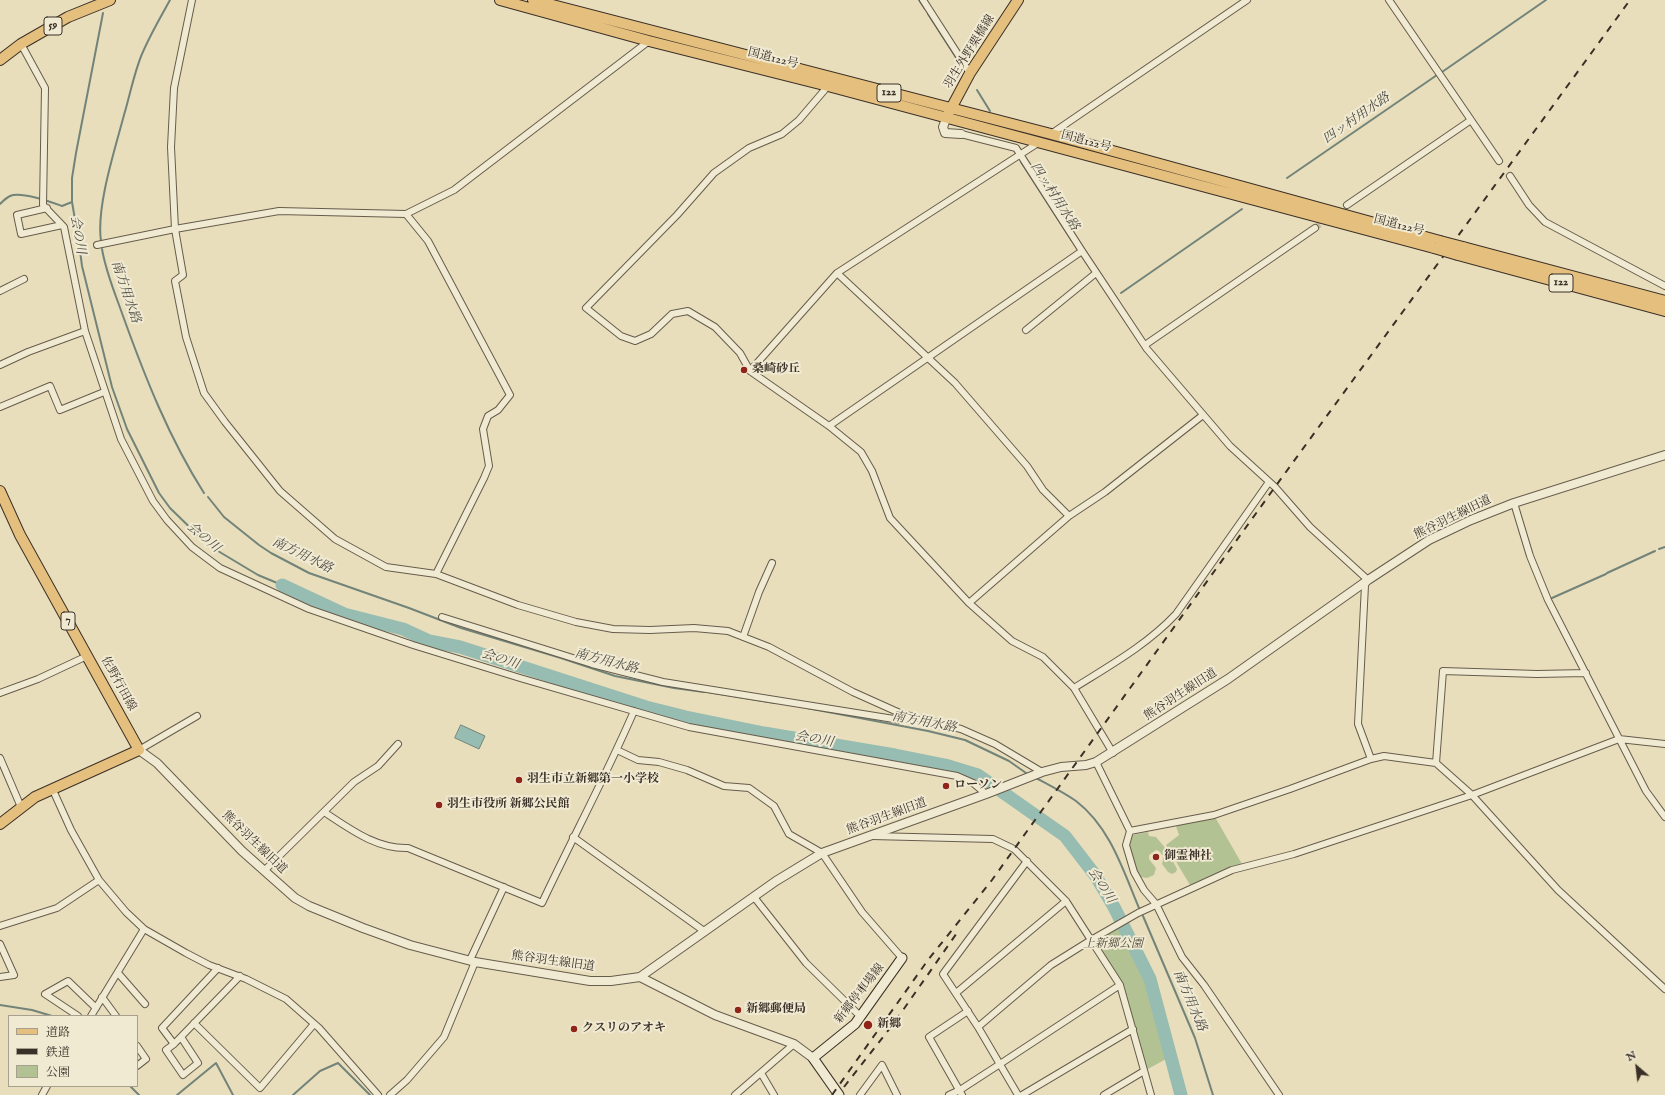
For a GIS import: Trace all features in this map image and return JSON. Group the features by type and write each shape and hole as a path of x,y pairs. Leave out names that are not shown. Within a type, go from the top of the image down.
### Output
{"main road":[{"name":"59","path":"0,60 21,44 68,17 110,0"},
{"name":"国道122号","path":"500,0 1038,143 1437,244"},
{"name":"国道122号","path":"533,0 1051,134 1437,244 1665,311"},
{"name":"羽生外野栗橋線","path":"946,119 970,73 1018,0"},
{"name":"国道122号","path":"1461,251 1665,301"},
{"name":"佐野行田線","path":"0,491 20,535 139,750"},
{"path":"0,824 35,797 52,788 139,750"},
{"name":"新郷停車場線","path":"813,1058 848,1031 902,958"},
{"path":"813,1058 839,1095"}],"street":[{"path":"192,0 174,88 171,146 175,229 183,275 175,281 186,336 204,393 280,491 335,539 386,566 436,574 518,604 576,622 613,629 650,630 694,628 728,632 787,656 853,692 902,714 960,729 995,744 1042,772"},
{"path":"923,0 970,73"},
{"path":"1051,134 1247,0"},
{"path":"1389,0 1499,161"},
{"path":"97,245 175,229 279,211 406,214 454,190 650,41"},
{"path":"21,44 45,88 43,204 64,227 85,331 104,392 121,439 153,500 167,520 192,547 220,568 309,609 413,645 689,727 957,776 972,783 986,794"},
{"path":"828,86 799,120 782,134 749,148 714,173 678,216 586,308 621,336 635,341 652,334 672,314 688,311 715,327 740,353 750,371 829,426 861,452 872,471 890,518 969,603 1012,641 1043,656 1074,688 1113,752"},
{"path":"946,119 943,127 945,133 961,134 1016,148 1144,345 1230,446 1269,482 1310,527 1368,580 1365,585 1358,724 1372,759"},
{"path":"1347,205 1471,120"},
{"path":"750,371 837,273 1038,143"},
{"path":"1510,176 1529,205 1545,222 1665,286"},
{"path":"47,208 17,215 21,234 62,225"},
{"path":"406,214 428,241 510,394 498,410 488,416 483,429 489,466 436,574"},
{"path":"1144,345 1314,228"},
{"path":"829,426 928,356 1082,251"},
{"path":"837,273 928,356 955,383 1027,466 1044,490 1069,516"},
{"path":"1026,330 1096,273"},
{"path":"0,291 24,279"},
{"path":"0,365 28,352 85,331"},
{"path":"0,408 50,386 60,410 104,392"},
{"path":"969,603 1069,516 1105,492 1203,415"},
{"name":"熊谷羽生線旧道","path":"139,750 157,763 242,851 295,898 309,906 410,945 472,961 590,981 611,981 640,977 754,896 788,873 822,853 986,794 1042,772 1096,762 1228,679 1368,580 1430,540 1471,520 1514,503 1665,455"},
{"path":"1074,688 1141,646 1166,625 1176,614 1269,482"},
{"path":"1514,503 1530,556 1548,600 1646,791 1665,817"},
{"path":"743,637 759,592 772,563"},
{"path":"442,617 592,664 663,682 900,720 912,717"},
{"path":"0,692 38,680 87,656"},
{"path":"1436,763 1443,671 1537,674 1586,673"},
{"path":"324,812 359,835 395,848 408,848 542,903 573,837 617,750 634,711"},
{"path":"139,750 197,716"},
{"path":"978,1027 1051,965 1091,940 1124,920 1156,904 1232,870 1294,854 1472,795 1619,739 1665,744"},
{"path":"264,871 354,782 378,766 398,744"},
{"path":"617,750 638,760 659,762 686,770 724,786 750,788 774,806 789,834 822,853 862,912 902,958"},
{"path":"1130,831 1214,815 1384,756 1436,763 1472,795 1558,890 1665,989"},
{"path":"0,758 21,807"},
{"path":"1096,762 1130,831 1126,845 1134,872 1144,890 1156,904 1182,957 1204,986 1278,1095"},
{"path":"52,788 71,830 99,880 126,912 144,929 186,953 218,968 240,976 286,999 314,1024 378,1095"},
{"path":"869,836 993,839 1014,849 1066,901 1120,985 1151,1095"},
{"path":"573,837 704,931"},
{"path":"1018,1095 978,1027 943,974 1027,861"},
{"path":"0,926 57,908 99,880"},
{"path":"390,1095 407,1080 444,1037 472,961 504,887"},
{"path":"754,896 806,963 860,1016"},
{"path":"956,993 1066,901"},
{"path":"92,1015 144,929"},
{"path":"0,944 14,975 0,978"},
{"path":"174,1044 162,1028 218,968"},
{"path":"118,973 145,1004"},
{"path":"180,1037 198,1063 183,1075 166,1050 174,1044 180,1037 240,976"},
{"path":"640,977 715,1015 794,1044 813,1058"},
{"path":"76,1015 45,994 68,981 96,1008"},
{"path":"949,1095 961,1093 1000,1064 1120,985"},
{"path":"102,997 115,1015"},
{"path":"961,1093 929,1038 968,1011"},
{"path":"194,1023 260,1088 314,1024"},
{"path":"1022,1095 1132,1029"},
{"path":"735,1095 794,1044"},
{"path":"138,1047 146,1059 138,1065"},
{"path":"860,1095 882,1065 897,1095"},
{"path":"1104,1095 1144,1071"},
{"path":"761,1073 774,1095"}],"green space":[{"path":"1215,817 1242,864 1230,867 1190,885 1166,845 1179,835 1176,826"},
{"path":"1148,832 1149,836 1156,837 1167,850 1177,869 1176,872 1172,874 1168,872 1162,864 1162,855 1156,850 1149,855 1149,859 1156,868 1154,875 1147,878 1141,877 1136,870 1129,844 1133,835"},
{"name":"上新郷公園","path":"1118,925 1142,971 1148,986 1168,1058 1146,1070 1121,985 1093,940"}],"water":[{"path":"461,725 485,736 479,749 455,738"}],"waterway":[{"name":"南方用水路","path":"101,241 101,212 107,178 134,76 145,47 170,0"},
{"name":"四ッ村用水路","path":"919,0 925,9"},
{"name":"四ッ村用水路","path":"1442,72 1546,0"},
{"name":"会の川","path":"103,13 76,153 72,178 72,202 82,266 112,387 127,429 159,493 170,508 208,545 258,575 282,585"},
{"name":"四ッ村用水路","path":"928,14 957,59"},
{"name":"四ッ村用水路","path":"1287,178 1437,75"},
{"name":"四ッ村用水路","path":"977,90 990,111"},
{"name":"四ッ村用水路","path":"1021,162 1072,241"},
{"path":"0,204 10,196 15,195 36,198 62,206 72,202"},
{"name":"四ッ村用水路","path":"1121,293 1242,209"},
{"name":"南方用水路","path":"102,249 111,283 149,384 180,451 204,493"},
{"name":"南方用水路","path":"208,497 224,517 259,545 309,573 461,628 615,676 674,688 704,692"},
{"path":"1659,549 1665,547"},
{"path":"1607,573 1655,551"},
{"path":"1552,598 1606,574"},
{"name":"会の川","path":"282,585 344,614 403,629 429,641 460,647 646,707 764,733 945,765 978,775 1065,836 1095,875 1114,907 1150,979 1181,1095"},
{"name":"南方用水路","path":"708,692 775,703"},
{"name":"南方用水路","path":"807,708 928,731 965,740 1009,761 1026,773"},
{"name":"南方用水路","path":"1036,778 1076,801 1098,823 1107,836 1121,864 1139,908"},
{"name":"南方用水路","path":"1143,916 1195,1038 1213,1095"},
{"path":"0,1005 32,1010 49,1015"},
{"path":"177,1095 216,1063 233,1095"},
{"path":"293,1095 320,1071 338,1063 370,1095"},
{"path":"131,1087 139,1095"}],"tunnel":[{"path":"1315,228 1328,219"}],"railway":[{"path":"832,1095 928,960 992,880 1275,487 1630,0"},
{"path":"844,1087 894,1023 959,930"}],"place":[{"name":"桑崎砂丘","path":"744,370"},
{"name":"羽生市立新郷第一小学校","path":"519,780"},
{"name":"ローソン","path":"946,786"},
{"name":"羽生市役所 新郷公民館","path":"439,805"},
{"name":"御霊神社","path":"1156,857"},
{"name":"新郷郵便局","path":"738,1010"},
{"name":"新郷","path":"868,1025"},
{"name":"クスリのアオキ","path":"574,1029"}]}
